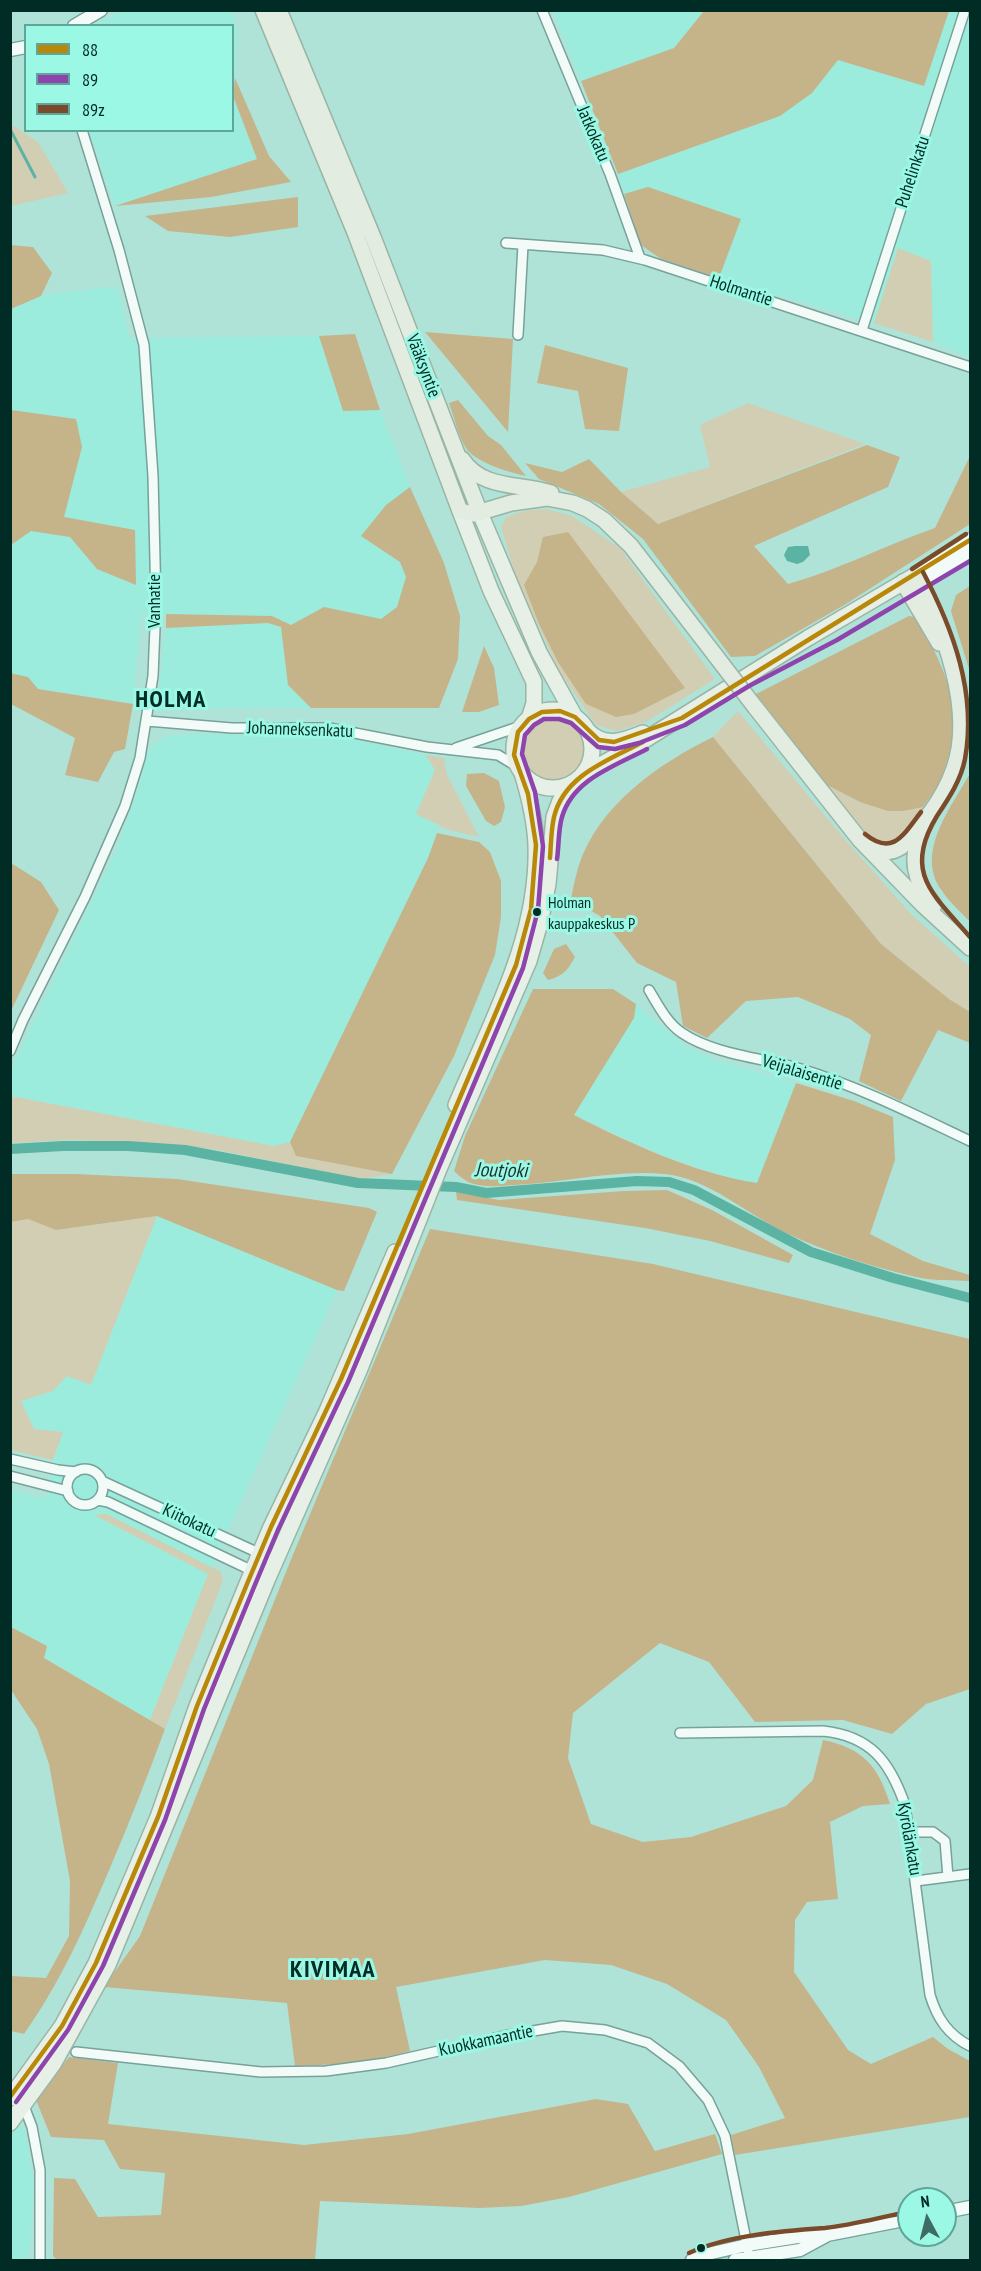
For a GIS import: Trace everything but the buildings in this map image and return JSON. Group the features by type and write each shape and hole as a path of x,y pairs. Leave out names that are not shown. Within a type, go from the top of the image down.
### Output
{"highway":[{"name":"Vääksyntie","path":"262,10 356,235 460,511"},
{"name":"Vääksyntie","path":"279,10 373,237 480,513"},
{"path":"451,438 466,465 477,475 501,484 548,492 604,520 630,546 860,840 923,905 970,948"},
{"path":"460,511 474,514 511,503 536,499 573,503"},
{"path":"860,840 881,852 894,851 909,839 950,782 960,747 962,710 952,667 912,582"},
{"path":"927,817 913,859 917,877 928,899 970,948"}],"main road":[{"name":"Vääksyntie","path":"460,511 491,591 534,682 534,703 525,722"},
{"name":"Vääksyntie","path":"480,513 534,643 575,717"},
{"path":"912,582 970,540"},
{"path":"520,770 537,784 546,787 555,788 576,779 682,718 808,638 970,553"},
{"path":"10,2123 17,2102 35,2065 67,2028 108,1965 130,1915 268,1578 359,1371 414,1219 516,965 531,909 536,845 534,819 514,747 525,722 542,712 560,711 575,717 599,740 614,742 682,718"},
{"path":"435,1167 529,961 548,884 554,818 560,801 587,767 592,751 588,731"},
{"path":"17,2102 54,2063 67,2028 135,1874 252,1571 414,1219"}],"street":[{"path":"77,24 101,10"},
{"name":"Jatkokatu","path":"542,10 610,174 640,258"},
{"name":"Puhelinkatu","path":"862,330 964,13"},
{"name":"Vanhatie","path":"10,1051 23,1020 85,897 125,806 140,758 153,676 156,603 153,476 144,345 120,250 83,132"},
{"name":"Holmantie","path":"506,243 603,250 640,258 970,367"},
{"path":"518,335 523,245"},
{"name":"Johanneksenkatu","path":"147,721 232,728 329,728 427,747 498,755 520,770"},
{"name":"Johanneksenkatu","path":"452,749 525,722"},
{"name":"Veijalaisentie","path":"649,990 669,1022 696,1041 801,1070 871,1094 970,1141"},
{"path":"10,1459 76,1472"},
{"path":"81,1469 92,1470 102,1481 103,1491 98,1500 88,1505 73,1500 68,1491 69,1480 81,1469"},
{"path":"10,1476 68,1491"},
{"name":"Kiitokatu","path":"102,1481 276,1561"},
{"name":"Kiitokatu","path":"98,1500 108,1502 268,1578"},
{"name":"Kyrölänkatu","path":"680,1733 823,1731 854,1738 876,1752 894,1777 905,1805 930,1995 935,2013 952,2034 970,2046"},
{"path":"910,1832 933,1832 945,1841 948,1877"},
{"path":"916,1881 970,1874"},
{"name":"Kuokkamaantie","path":"76,2052 261,2072 326,2071 386,2063 504,2036 562,2026 605,2030 648,2043 680,2066 708,2100 725,2136 750,2258"},
{"path":"17,2102 32,2127 40,2170 40,2260"},
{"path":"735,2260 800,2249 827,2235 897,2221"},
{"path":"692,2260 703,2254 747,2246 800,2249"}],"shaded area":[{"path":"123,11 232,11 238,34 234,84 234,24 93,24"},
{"path":"553,11 704,11 674,48 581,81"},
{"path":"704,11 949,11 924,86 838,60 812,93 780,116 618,174 581,81 674,48"},
{"path":"949,11 970,11 970,357 933,342 930,261 898,248 874,323 719,278 741,219 648,187 624,194 618,174 780,116 812,93 838,60 924,86"},
{"path":"235,78 269,156 291,182 211,197 115,206 257,159 234,99"},
{"path":"234,99 257,159 115,206 89,132 234,132"},
{"path":"11,126 38,142 68,193 11,206"},
{"path":"648,187 741,219 719,278 661,259 641,245 624,194"},
{"path":"298,197 298,227 230,237 168,231 145,216"},
{"path":"10,245 33,247 52,273 41,296 11,309"},
{"path":"898,248 931,261 933,342 874,323"},
{"path":"117,286 130,338 319,336 343,411 380,410 410,487 386,505 361,536 400,562 406,577 397,607 381,619 324,607 291,625 272,616 141,614 133,704 11,684 10,309 41,296"},
{"path":"425,332 513,339 508,432"},
{"path":"355,334 380,410 343,411 319,336"},
{"path":"545,345 628,368 619,431 585,429 578,391 537,383"},
{"path":"458,400 488,436 501,445 526,476 493,466 470,453 461,437 449,403"},
{"path":"748,403 865,444 658,524 621,492 710,467 700,425"},
{"path":"11,410 76,419 82,447 64,517 135,530 136,585 97,569 70,537 31,531 11,545"},
{"path":"867,445 900,457 888,487 754,546 788,584 825,572 935,528 970,456 970,524 846,604 755,656 731,657 643,539 599,504 539,479 525,463 562,472 589,459 621,492 658,524"},
{"path":"410,487 444,563 460,616 458,659 439,708 311,708 288,685 281,627 268,623 166,628 166,614 272,616 291,625 324,607 381,619 397,607 406,577 400,562 361,536 386,505"},
{"path":"546,509 572,516 620,548 715,679 646,722 617,731 596,725 559,671 516,577 501,527 506,517 524,511"},
{"path":"568,532 685,688 634,714 616,717 586,704 558,662 539,624 524,585 537,562 543,537"},
{"path":"808,546 810,555 797,564 787,561 784,555 788,547"},
{"path":"970,586 970,672 951,611 956,595"},
{"path":"909,616 915,617 934,650 948,684 952,702 952,738 940,781 923,807 888,811 860,802 827,785 756,694"},
{"path":"268,623 281,627 288,685 311,708 170,708 158,699 166,628"},
{"path":"484,646 494,668 499,705 479,712 462,712"},
{"path":"10,673 28,677 38,689 133,704 125,749 114,752 98,782 65,775 75,738 11,704"},
{"path":"738,711 843,837 912,915 970,967 970,1012 949,999 881,944 713,737"},
{"path":"555,717 573,723 581,731 587,749 581,767 573,775 555,781 537,775 529,767 523,749 529,731 537,723"},
{"path":"294,735 351,739 426,755 435,770 416,814 436,824 437,833 428,858 290,1142 274,1146 11,1096 10,1075 14,1063 116,851 141,781 148,750 165,736"},
{"path":"713,737 881,944 949,999 970,1012 970,1043 938,1030 901,1101 859,1081 871,1035 850,1019 798,997 746,1001 707,1038 683,1026 676,982 637,963 600,916 571,899 578,868 587,846 599,825 615,806 651,774"},
{"path":"426,755 444,758 447,775 479,837 449,830 416,814 435,770"},
{"path":"484,773 499,781 505,807 501,822 494,826 486,821 466,786 467,774"},
{"path":"970,773 970,922 942,891 934,876 932,861 939,830"},
{"path":"827,785 860,802 903,811 923,807 903,837 885,847 871,839"},
{"path":"437,833 479,842 490,852 501,881 501,917 495,955 454,1056 392,1174 296,1156 290,1142 428,858"},
{"path":"11,863 41,882 59,910 11,1011"},
{"path":"566,944 575,957 564,972 548,980 543,973 554,949"},
{"path":"533,989 613,989 636,1004 634,1018 574,1115 640,1147 686,1165 757,1183 796,1083 854,1101 893,1117 895,1160 870,1234 923,1261 970,1275 970,1281 916,1277 834,1253 786,1233 712,1189 681,1177 627,1173 497,1186 479,1185 466,1181 454,1171 465,1136"},
{"path":"636,1004 685,1046 715,1060 796,1083 757,1184 729,1178 664,1156 574,1115 634,1018"},
{"path":"10,1096 274,1146 290,1142 296,1156 392,1174 360,1179 212,1149 157,1144 72,1140 11,1143"},
{"path":"11,1174 76,1174 177,1179 369,1208 377,1212 344,1291 157,1216 56,1230 28,1219 11,1222"},
{"path":"667,1190 712,1210 793,1255 789,1263 710,1241 645,1228 457,1200 456,1192 499,1200"},
{"path":"157,1216 337,1290 208,1574 150,1720 44,1657 47,1646 11,1627 10,1490 46,1499 54,1454 63,1432 34,1429 20,1401 53,1391 67,1376 91,1384"},
{"path":"157,1216 91,1385 67,1376 53,1391 21,1401 34,1429 63,1432 53,1460 11,1450 11,1222 28,1219 56,1230"},
{"path":"430,1229 653,1264 970,1339 970,1689 926,1704 892,1734 843,1720 755,1722 709,1662 660,1643 573,1713 568,1758 591,1824 643,1842 691,1837 786,1806 813,1780 823,1740 848,1748 867,1760 880,1779 890,1804 863,1806 830,1822 838,1899 807,1902 795,1920 794,1972 848,2050 871,2064 933,2037 948,2049 970,2061 970,2117 735,2155 731,2135 785,2118 759,2067 726,2020 667,1984 611,1965 545,1960 396,1987 410,2051 367,2060 310,2066 295,2066 287,2003 104,1987 140,1936 292,1557"},
{"path":"107,1514 221,1572 223,1581 165,1729 150,1720 208,1574 94,1515"},
{"path":"11,1627 47,1646 44,1658 165,1729 80,1936 49,1996 24,2034 11,2031 11,1976 46,1978 69,1936 70,1881 49,1764 37,1729 11,1690"},
{"path":"69,2057 118,2063 108,2124 304,2145 408,2134 596,2099 628,2104 655,2151 715,2134 722,2154 569,2197 521,2206 479,2208 320,2201 315,2260 57,2260 53,2256 54,2178 75,2179 98,2217 161,2215 165,2173 120,2169 104,2140 51,2137 36,2100"},
{"path":"20,2124 24,2130 33,2179 32,2223 30,2249 25,2260 11,2260 11,2137"}],"waterway":[{"path":"10,129 35,177"},
{"name":"Joutjoki","path":"10,1149 128,1146 185,1150 358,1183 456,1187 486,1193 637,1181 669,1182 694,1190 811,1252 893,1278 970,1298"}],"transit line":[{"name":"89z","path":"912,569 966,534"},
{"name":"88","path":"10,2097 62,2026 96,1963 158,1817 197,1706 247,1584 271,1527 341,1379 516,965 531,909 536,845 528,794 514,755 518,732 529,719 542,712 560,711 575,717 599,740 614,742 682,718 970,540"},
{"name":"89","path":"16,2102 68,2030 103,1966 165,1820 204,1709 254,1587 278,1530 348,1382 523,968 538,910 543,846 535,792 522,754 525,735 534,725 544,719 559,719 571,723 598,747 615,749 639,743 685,725 749,686 837,640 970,561"},
{"name":"89z","path":"923,572 953,639 960,662 968,710 968,734 961,774 927,836 922,853 923,868 927,882 935,895 970,937"},
{"name":"88","path":"550,858 554,817 559,802 567,790 589,770 643,742"},
{"name":"89","path":"557,859 562,817 575,793 597,775 647,749"},
{"name":"89z","path":"865,834 875,841 891,843 903,835 921,812"},
{"name":"89z","path":"689,2253 738,2238 773,2232 835,2227 897,2214"}],"place":[{"name":"Holman kauppakeskus P","path":"537,912"}],"district":[{"name":"HOLMA","path":"171,700"},
{"name":"KIVIMAA","path":"333,1970"}]}
